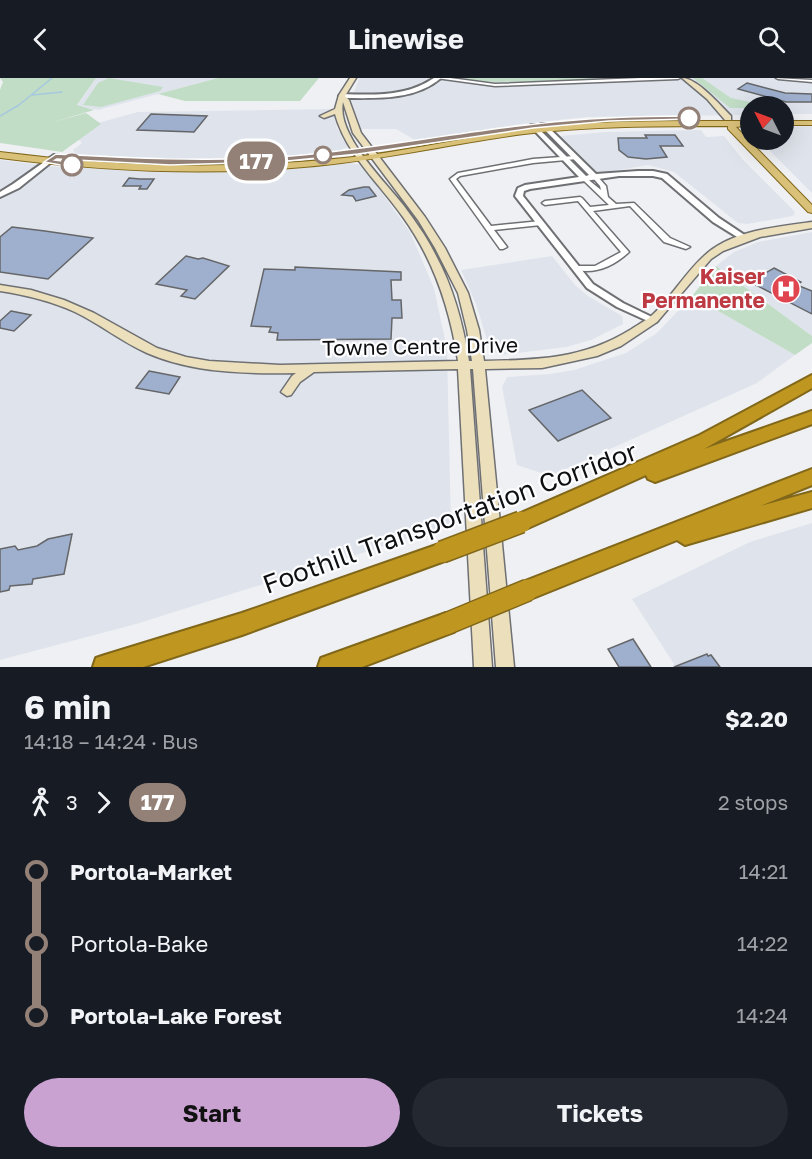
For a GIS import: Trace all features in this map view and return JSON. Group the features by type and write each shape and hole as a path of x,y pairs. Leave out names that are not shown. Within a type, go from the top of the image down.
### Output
{"highway":[{"path":"521,522 706,440 812,381"},
{"name":"Foothill Transportation Corridor","path":"105,667 242,624 812,417"},
{"path":"330,667 446,624 812,477"},
{"path":"655,540 694,535 812,500"}],"main road":[{"path":"353,78 339,113 347,134 422,219 462,293 473,330 472,365 483,667"},
{"path":"685,78 710,98 740,129"},
{"path":"344,98 366,154 429,249 450,295 459,331 472,365 505,667"},
{"path":"324,116 339,113"},
{"path":"794,117 812,117"},
{"path":"731,121 740,119"},
{"path":"731,121 731,127 748,147 812,210"},
{"path":"0,155 173,170 265,167 541,128 740,122"},
{"path":"794,123 812,123"},
{"path":"0,148 52,159"},
{"path":"761,150 812,199"},
{"path":"410,219 418,224 427,237 440,249"},
{"name":"Towne Centre Drive","path":"0,288 67,305 137,344 164,355 244,368 542,364 565,360 617,343 653,320 708,257 726,245 777,230 812,225"},
{"path":"275,369 285,380 286,392 296,379 311,368"}],"street":[{"path":"344,98 402,94 426,87 438,78 495,85 678,78"},
{"path":"778,78 812,81"},
{"path":"541,128 569,156 596,178 603,186 602,195"},
{"path":"503,247 453,179 458,175 569,156"},
{"path":"569,156 585,179 615,206"},
{"path":"1,194 16,186 52,159"},
{"path":"653,320 598,292 519,196 521,190 528,187 643,172 660,174 716,220 745,238"},
{"path":"545,203 580,199 625,252 603,266 578,268"},
{"path":"590,209 632,204 668,240 686,247"},
{"path":"491,228 540,222"}],"shaded area":[{"path":"96,78 218,78 98,110 77,106"},
{"path":"359,78 812,78 812,114 794,114 794,96 740,96 740,115 587,117 521,124 415,140 396,129 361,129 351,100"},
{"path":"333,109 337,128 348,147 338,151 286,156 183,160 76,154 73,150 82,143 76,136 94,124 138,112"},
{"path":"812,126 812,193 769,150 794,150 794,127"},
{"path":"701,130 706,137 724,136 743,160 795,212 793,216 747,224 738,223 674,172 648,165 602,173 592,170 560,136 606,132"},
{"path":"0,160 59,167 205,172 350,163 362,165 410,232 434,288 447,349 451,525 136,624 0,660"},
{"path":"812,232 812,336 716,266 734,252 758,242"},
{"path":"552,256 575,285 588,296 622,316 623,324 591,340 566,347 501,355 490,350 476,304 461,270"},
{"path":"692,296 795,355 757,383 550,476 517,465 502,387 507,377 574,370 626,353 657,333"},
{"path":"812,523 812,667 672,667 674,664 632,599 750,542"}],"green space":[{"path":"0,78 96,78 77,105 94,110 50,123 86,113 101,124 62,152 0,143 0,90 3,82"},
{"path":"109,78 163,87 160,91 101,107 83,105 98,83"},
{"path":"218,78 319,78 300,101 185,101 158,94"},
{"path":"454,78 640,78 495,82"},
{"path":"693,78 702,78 731,98 740,100 740,108 730,108"},
{"path":"716,266 812,336 812,343 795,355 692,296"}],"building":[{"path":"747,83 785,93 812,94 812,102 794,102 794,96 764,96 738,89"},
{"path":"151,114 207,116 194,132 137,130"},
{"path":"645,135 675,135 683,146 660,146 667,157 646,159 628,157 619,150 618,138 647,138"},
{"path":"129,178 154,179 147,189 139,189 141,186 123,186"},
{"path":"369,187 376,196 356,201 353,196 342,195 349,190"},
{"path":"12,227 93,238 48,279 0,272 0,237"},
{"path":"186,256 203,258 229,266 195,299 181,296 187,290 156,284"},
{"path":"295,267 401,272 401,280 391,280 392,300 401,300 402,318 392,318 391,339 277,340 278,333 269,332 271,327 251,326 264,269 295,270"},
{"name":"Kaiser Permanente","path":"774,268 801,282 797,285 812,291 812,314 750,282"},
{"path":"11,311 31,315 14,331 0,328 0,321"},
{"path":"149,371 180,377 169,394 136,388"},
{"path":"582,390 611,418 558,441 529,410"},
{"path":"72,534 64,574 33,579 32,584 10,586 9,590 0,592 0,549 15,546 18,550 37,546 48,539"},
{"path":"633,639 651,667 619,667 608,649"},
{"path":"707,654 711,655 720,667 674,667"}],"waterway":[{"path":"0,116 19,105 52,78"},
{"path":"32,95 62,92"}],"bus line":[{"name":"177","path":"72,165 48,162 56,156 108,161 170,163 277,160 358,152 533,126 609,119 689,118"}],"place":[{"name":"Kaiser Permanente","path":"786,289"}]}
